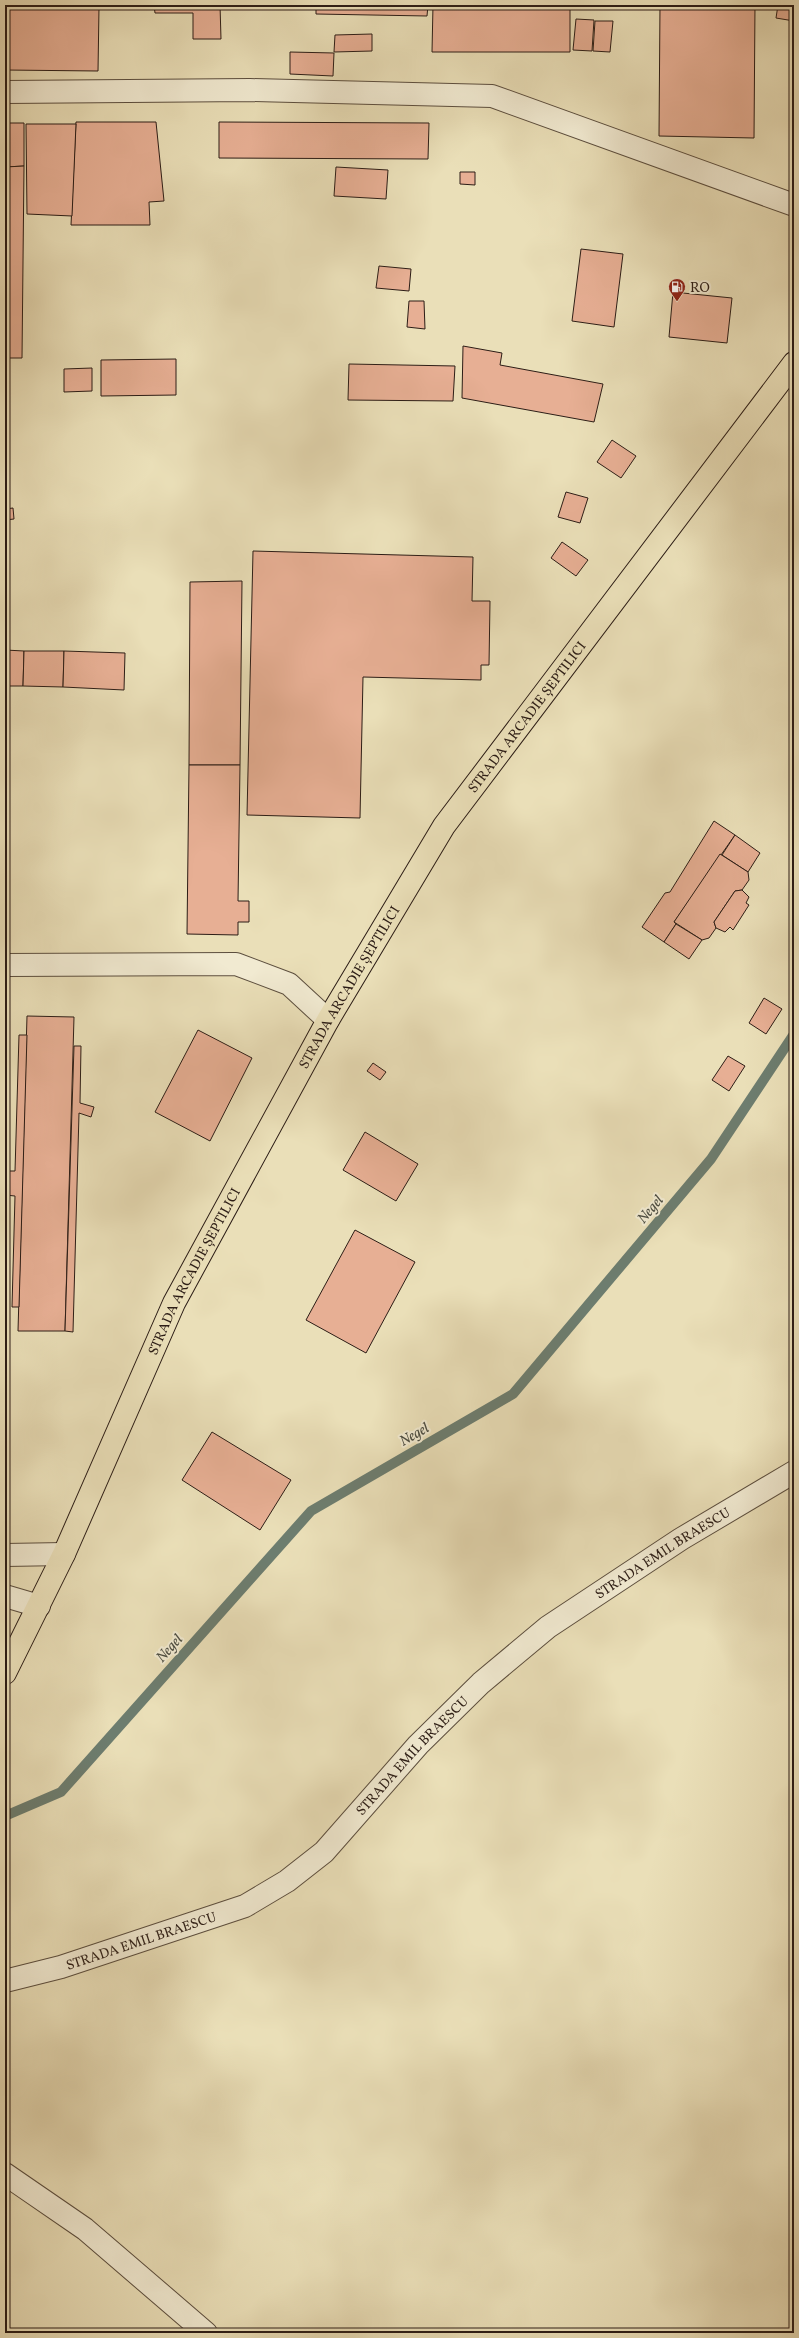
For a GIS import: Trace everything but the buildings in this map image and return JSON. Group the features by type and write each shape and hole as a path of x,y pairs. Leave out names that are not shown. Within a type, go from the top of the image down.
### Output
{"main road":[{"name":"STRADA ARCADIE ȘEPTILICI","path":"5,1673 64,1554 174,1303 328,1020 444,826 794,363"}],"street":[{"path":"5,92 250,90 492,96 794,205"},
{"path":"5,964 236,964 289,984 328,1020"},
{"name":"STRADA EMIL BRAESCU","path":"5,1981 61,1967 245,1906 287,1881 324,1852 418,1745 480,1683 548,1627 681,1539 794,1472"},
{"path":"5,1555 64,1554"},
{"path":"5,1596 39,1606"},
{"path":"5,2174 85,2229 206,2333"}],"waterway":[{"name":"Negel","path":"5,1816 61,1792 311,1511 513,1394 711,1159 794,1034"}],"place":[{"name":"RO","path":"677,302"}]}
